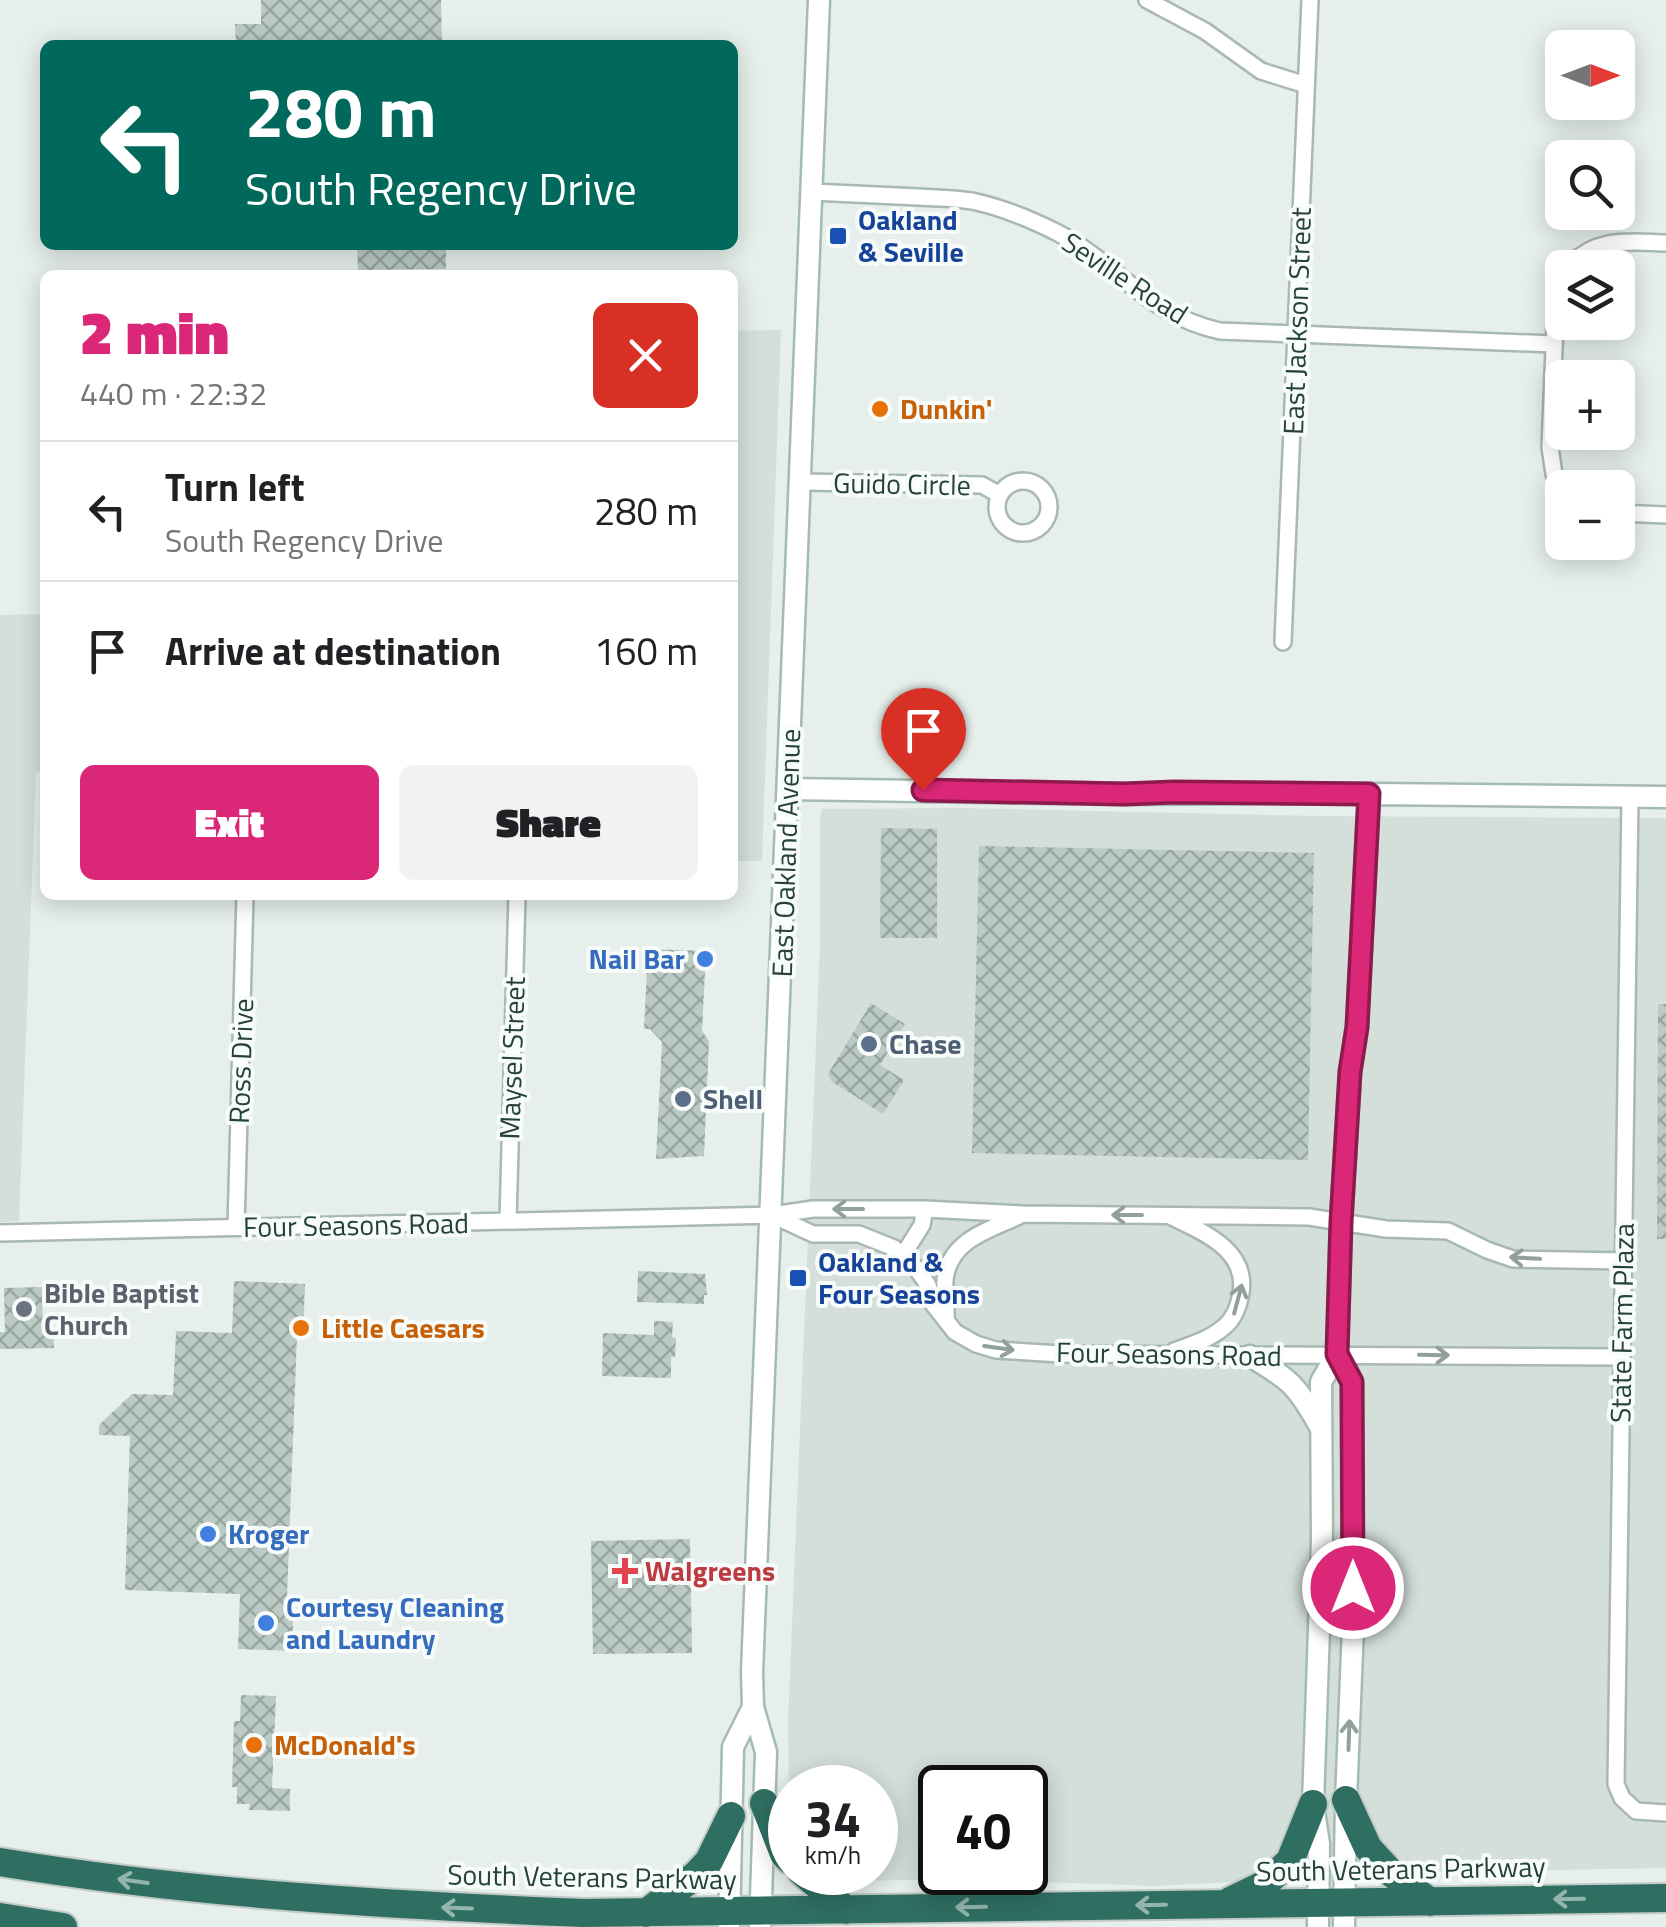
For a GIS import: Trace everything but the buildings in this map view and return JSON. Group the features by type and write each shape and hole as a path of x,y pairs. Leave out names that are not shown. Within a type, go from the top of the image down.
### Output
{"highway":[{"path":"1346,1800 1368,1848 1390,1872 1430,1902"},
{"path":"764,1803 768,1813"},
{"path":"1223,1904 1265,1884 1290,1861 1313,1804"},
{"path":"646,1913 709,1862 731,1816"},
{"name":"South Veterans Parkway","path":"0,1862 183,1888 286,1897 426,1907 729,1919 846,1910 1223,1904 1331,1915 1430,1902 1666,1898"},
{"path":"829,1895 846,1910"},
{"path":"0,1917 63,1927"}],"main road":[{"name":"East Oakland Avenue","path":"760,1919 766,1752 753,1707 752,1672 820,0"},
{"path":"788,789 1666,798"},
{"path":"1331,1915 1313,1804 1322,1541 1321,1382 1337,1354 1341,1222 1350,1072 1357,1027 1369,794"},
{"path":"1331,1915 1346,1800 1353,1627 1352,1382 1337,1354"},
{"path":"1250,1356 1301,1392 1323,1431"},
{"path":"1322,1541 1352,1475"},
{"name":"East Oakland Avenue","path":"729,1919 733,1746 753,1707"}],"street":[{"path":"1146,0 1206,31 1260,71 1306,84"},
{"name":"East Jackson Street","path":"1284,642 1310,0"},
{"name":"Seville Road","path":"812,192 974,202 1022,217 1062,235 1132,288 1190,323 1236,332 1554,344"},
{"path":"1588,250 1614,241 1666,243"},
{"path":"1553,470 1550,446 1554,340"},
{"name":"Guido Circle","path":"801,482 982,485 1000,495"},
{"path":"1635,514 1666,515"},
{"name":"State Farm Plaza","path":"1630,797 1616,1784 1622,1798 1636,1811 1666,1813"},
{"name":"Ross Drive","path":"236,1227 245,900"},
{"name":"Maysel Street","path":"508,1221 517,900"},
{"path":"903,1255 922,1225 925,1209"},
{"name":"Four Seasons Road","path":"0,1232 925,1209 1309,1217 1386,1229 1448,1231 1513,1259 1623,1261"},
{"path":"946,1320 945,1276 955,1251 1023,1214"},
{"name":"Four Seasons Road","path":"772,1215 814,1234 859,1234 894,1248 922,1276 933,1304 955,1332 996,1350 1061,1354 1621,1357"},
{"path":"1166,1355 1227,1326 1239,1306 1243,1286 1230,1251 1209,1235 1168,1215"}],"shaded area":[{"path":"781,330 762,861 738,861 738,331"},
{"path":"40,614 40,773 36,773 19,1221 0,1222 0,615"},
{"path":"958,808 1666,818 1666,1868 1430,1872 1154,1886 1048,1882 1048,1765 918,1765 918,1880 898,1880 898,1765 789,1765 820,944 822,809"}],"place":[{"name":"Oakland & Seville","path":"838,236"},
{"name":"Dunkin'","path":"880,409"},
{"name":"Nail Bar","path":"705,959"},
{"name":"Chase","path":"869,1044"},
{"name":"Shell","path":"683,1099"},
{"name":"Oakland & Four Seasons","path":"798,1278"},
{"name":"Bible Baptist Church","path":"24,1309"},
{"name":"Little Caesars","path":"301,1328"},
{"name":"Kroger","path":"208,1534"},
{"name":"Walgreens","path":"625,1571"},
{"name":"Courtesy Cleaning and Laundry","path":"266,1623"},
{"name":"McDonald's","path":"254,1745"}],"route":[{"path":"923,790 1369,794 1357,1027 1350,1072 1341,1222 1337,1354 1352,1382 1353,1588"}]}
